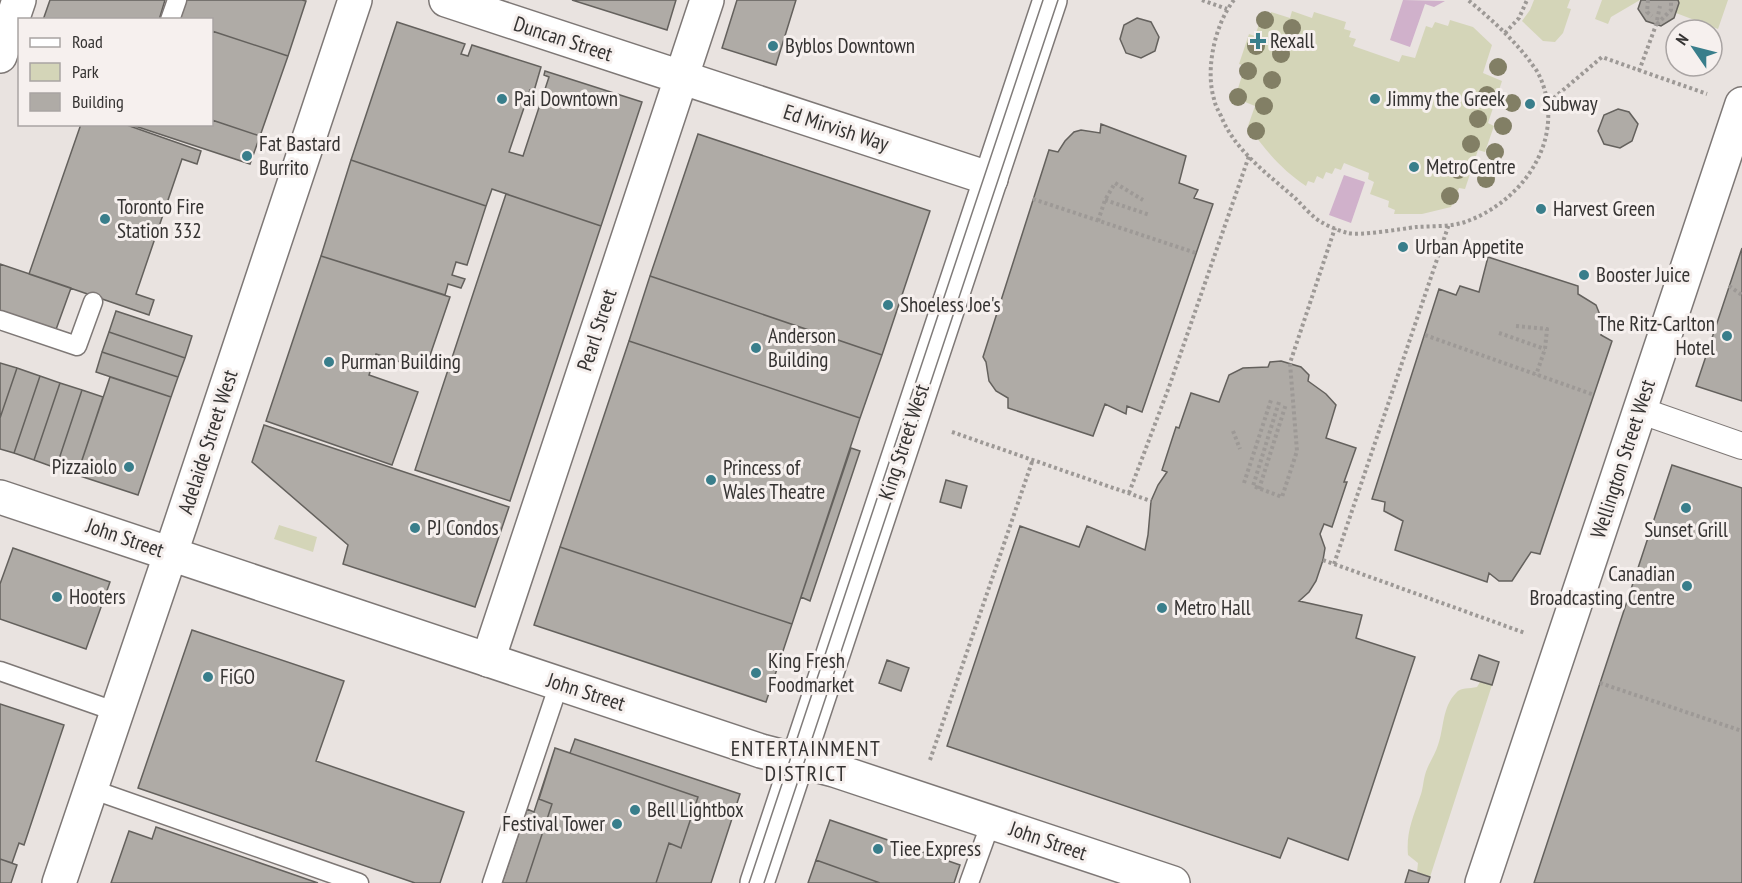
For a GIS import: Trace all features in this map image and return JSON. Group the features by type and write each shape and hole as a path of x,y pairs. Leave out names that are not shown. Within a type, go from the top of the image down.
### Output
{"main road":[{"path":"8,48 19,0"},
{"name":"Adelaide Street West","path":"58,883 171,554 355,0"},
{"name":"Duncan Street","path":"446,0 681,78"},
{"name":"Pearl Street","path":"488,660 707,0"},
{"name":"King Street West","path":"757,883 1050,0"},
{"name":"Ed Mirvish Way","path":"681,78 991,179"},
{"name":"Wellington Street West","path":"1482,883 1639,410 1733,163 1742,104"},
{"name":"John Street","path":"2,503 171,554 761,751 834,770 991,822 1127,876 1173,883"}],"street":[{"path":"1639,410 1742,446"}],"lane":[{"path":"171,18 177,0"},
{"path":"0,320 77,346 93,302"},
{"path":"0,671 117,712"},
{"path":"492,883 559,684"},
{"path":"91,789 359,883"},
{"path":"969,883 991,822"}],"path":[{"path":"1202,0 1227,9"},
{"path":"1234,0 1217,29 1210,75 1213,98 1228,129 1238,145 1321,223 1350,233 1464,222 1499,206 1527,178 1538,160 1546,141 1549,122 1549,102 1539,74 1519,47 1468,0"},
{"path":"1505,33 1519,18 1527,0"},
{"path":"1648,0 1646,2 1647,12 1652,16"},
{"path":"1656,24 1671,9 1671,0"},
{"path":"1639,70 1656,24 1660,6"},
{"path":"1549,102 1602,57 1707,94"},
{"path":"1129,494 1169,387 1249,156"},
{"path":"1098,221 1105,200 1115,183 1143,200"},
{"path":"1033,199 1197,253"},
{"path":"1105,200 1150,215"},
{"path":"1334,564 1449,224"},
{"path":"1279,402 1252,486 1282,497 1297,451 1290,363 1335,228"},
{"path":"1729,286 1742,295"},
{"path":"1516,326 1547,329 1545,349 1536,375"},
{"path":"1499,333 1545,349"},
{"path":"1425,335 1594,395"},
{"path":"1244,483 1271,399"},
{"path":"1259,489 1286,404"},
{"path":"1233,430 1240,449"},
{"path":"952,432 1151,501"},
{"path":"930,760 1033,459"},
{"path":"1323,560 1525,633"},
{"path":"1600,683 1742,731"}],"green space":[{"path":"1534,0 1570,0 1567,8 1571,9 1563,33 1555,42 1543,41 1522,21"},
{"path":"1602,0 1640,0 1611,17 1608,24 1595,19"},
{"path":"1678,0 1728,0 1722,18 1689,18 1676,13"},
{"path":"1292,11 1312,18 1314,12 1346,22 1344,29 1351,31 1349,37 1356,39 1353,46 1399,62 1402,55 1415,58 1426,26 1432,28 1435,22 1448,26 1450,20 1473,27 1492,45 1483,73 1502,81 1488,123 1494,126 1485,152 1478,150 1465,189 1459,188 1451,207 1422,214 1394,214 1395,210 1388,207 1389,201 1370,194 1374,182 1368,179 1369,173 1344,163 1341,170 1335,168 1332,174 1326,172 1323,179 1317,176 1314,183 1308,181 1306,186 1274,159 1261,143 1248,126 1255,106 1235,98 1245,66 1239,64 1249,34 1255,36 1262,15 1269,18 1271,12 1290,18"},
{"path":"279,525 317,537 313,552 274,539"},
{"path":"1480,682 1492,685 1430,877 1417,872 1418,863 1408,855 1411,825 1426,771 1440,739 1448,705 1458,691 1477,687"}],"shaded area":[{"path":"1403,0 1445,1 1434,7 1425,4 1410,47 1390,40"},
{"path":"1344,175 1365,182 1351,223 1329,215"}],"building":[{"path":"50,0 165,0 160,18 44,18"},
{"path":"185,0 306,1 288,56 213,31 213,18 180,18"},
{"path":"572,0 676,0 667,30"},
{"path":"737,0 796,0 776,65 722,48"},
{"path":"1641,0 1678,0 1679,3 1674,18 1664,18 1664,24 1661,26 1646,21 1638,9"},
{"path":"1137,18 1151,22 1159,37 1155,51 1141,58 1126,53 1120,39 1124,25"},
{"path":"397,22 465,44 461,54 468,56 472,45 541,67 534,91 530,90 509,152 523,156 549,77 544,75 545,71 642,102 601,226 492,189 486,206 351,160"},
{"path":"213,31 288,56 260,136 213,120"},
{"path":"1618,109 1629,112 1638,124 1632,141 1620,148 1604,144 1598,131 1604,115"},
{"path":"213,120 260,136 250,164 135,126 213,126"},
{"path":"1101,124 1186,156 1179,183 1198,190 1194,198 1213,204 1142,412 1127,406 1126,414 1105,404 1093,436 1008,408 1008,398 996,391 989,381 983,357 1049,150 1058,152 1074,132 1081,130 1100,133"},
{"name":"Toronto Fire Station 332","path":"80,126 130,126 201,151 197,164 182,159 136,294 154,300 149,315 29,274"},
{"path":"698,134 930,211 882,355 650,276"},
{"path":"351,160 486,206 467,265 456,262 452,275 465,279 461,288 448,284 445,295 321,256"},
{"path":"506,194 601,226 510,501 415,470"},
{"name":"The Ritz-Carlton Hotel","path":"1742,248 1742,401 1696,386"},
{"name":"Purman Building","path":"321,256 450,297 425,370 376,354 369,375 418,392 392,465 266,421"},
{"path":"1488,257 1578,286 1578,294 1596,305 1602,320 1601,335 1612,341 1540,554 1531,552 1512,581 1499,581 1489,573 1487,582 1395,550 1403,521 1384,511 1385,502 1372,499 1439,289 1456,295 1460,286 1479,292"},
{"path":"0,264 71,288 54,335 0,317"},
{"name":"Anderson Building","path":"650,276 882,355 860,418 629,341"},
{"path":"116,311 192,336 185,358 109,332"},
{"path":"109,332 185,358 178,377 102,352"},
{"name":"Princess of Wales Theatre","path":"629,341 860,418 792,624 560,547"},
{"path":"102,352 178,377 171,397 96,372"},
{"name":"Metro Hall","path":"1281,361 1301,367 1309,375 1308,381 1326,394 1336,405 1326,438 1356,448 1332,527 1324,524 1320,534 1325,548 1316,581 1299,601 1362,615 1356,638 1415,657 1348,860 1288,838 1280,858 947,746 1020,526 1079,547 1087,526 1145,550 1151,501 1167,472 1162,470 1176,427 1179,428 1191,393 1219,402 1229,375 1243,368 1268,367 1270,362"},
{"path":"0,363 17,368 0,418"},
{"path":"17,368 40,376 14,453 0,449 0,418"},
{"path":"40,376 60,383 34,460 14,453"},
{"path":"110,377 171,397 138,495 77,475"},
{"path":"60,383 82,390 56,468 34,460"},
{"path":"82,390 103,397 77,475 56,468"},
{"name":"PJ Condos","path":"264,425 509,507 475,607 343,564 348,545 252,462"},
{"path":"851,448 860,451 810,601 801,597"},
{"name":"Canadian Broadcasting Centre","path":"1672,465 1742,488 1742,883 1534,883"},
{"path":"946,480 967,486 961,508 940,502"},
{"path":"560,547 792,624 766,702 534,625"},
{"path":"13,548 110,582 86,649 0,619 0,584"},
{"path":"192,630 344,681 316,761 464,812 440,883 415,883 138,788"},
{"path":"1479,655 1499,662 1492,685 1471,679"},
{"path":"887,660 909,668 901,691 879,683"},
{"path":"0,704 64,725 24,845 19,843 12,863 0,859"},
{"name":"Festival Tower","path":"575,739 740,794 711,883 502,883 527,809 534,812 555,748 570,753"},
{"name":"Festival Tower","path":"555,748 698,797 681,848 669,843 656,883 526,883 552,804 539,799"},
{"path":"830,820 960,865 954,883 880,883 816,860"},
{"path":"156,827 318,883 111,883 129,831 152,839"},
{"path":"0,859 17,865 11,883 0,883"},
{"path":"816,860 880,883 808,883"},
{"path":"1409,870 1430,877 1428,883 1405,883"}],"tram line":[{"path":"749,883 1043,0"},
{"path":"764,883 1058,0"}],"place":[{"name":"Rexall","path":"1258,41"},
{"name":"Byblos Downtown","path":"773,46"},
{"name":"Pai Downtown","path":"502,99"},
{"name":"Jimmy the Greek","path":"1375,99"},
{"name":"Subway","path":"1530,104"},
{"name":"Fat Bastard Burrito","path":"247,156"},
{"name":"MetroCentre","path":"1414,167"},
{"name":"Harvest Green","path":"1541,209"},
{"name":"Toronto Fire Station 332","path":"105,219"},
{"name":"Urban Appetite","path":"1403,247"},
{"name":"Booster Juice","path":"1584,275"},
{"name":"Shoeless Joe's","path":"888,305"},
{"name":"The Ritz-Carlton Hotel","path":"1727,336"},
{"name":"Anderson Building","path":"756,348"},
{"name":"Purman Building","path":"329,362"},
{"name":"Pizzaiolo","path":"129,467"},
{"name":"Princess of Wales Theatre","path":"711,480"},
{"name":"Sunset Grill","path":"1686,508"},
{"name":"PJ Condos","path":"415,528"},
{"name":"Canadian Broadcasting Centre","path":"1687,586"},
{"name":"Hooters","path":"57,597"},
{"name":"Metro Hall","path":"1162,608"},
{"name":"King Fresh Foodmarket","path":"756,673"},
{"name":"FiGO","path":"208,677"},
{"name":"Bell Lightbox","path":"635,810"},
{"name":"Festival Tower","path":"617,824"},
{"name":"Tiee Express","path":"878,849"}],"district":[{"name":"ENTERTAINMENT DISTRICT","path":"806,760"}]}
